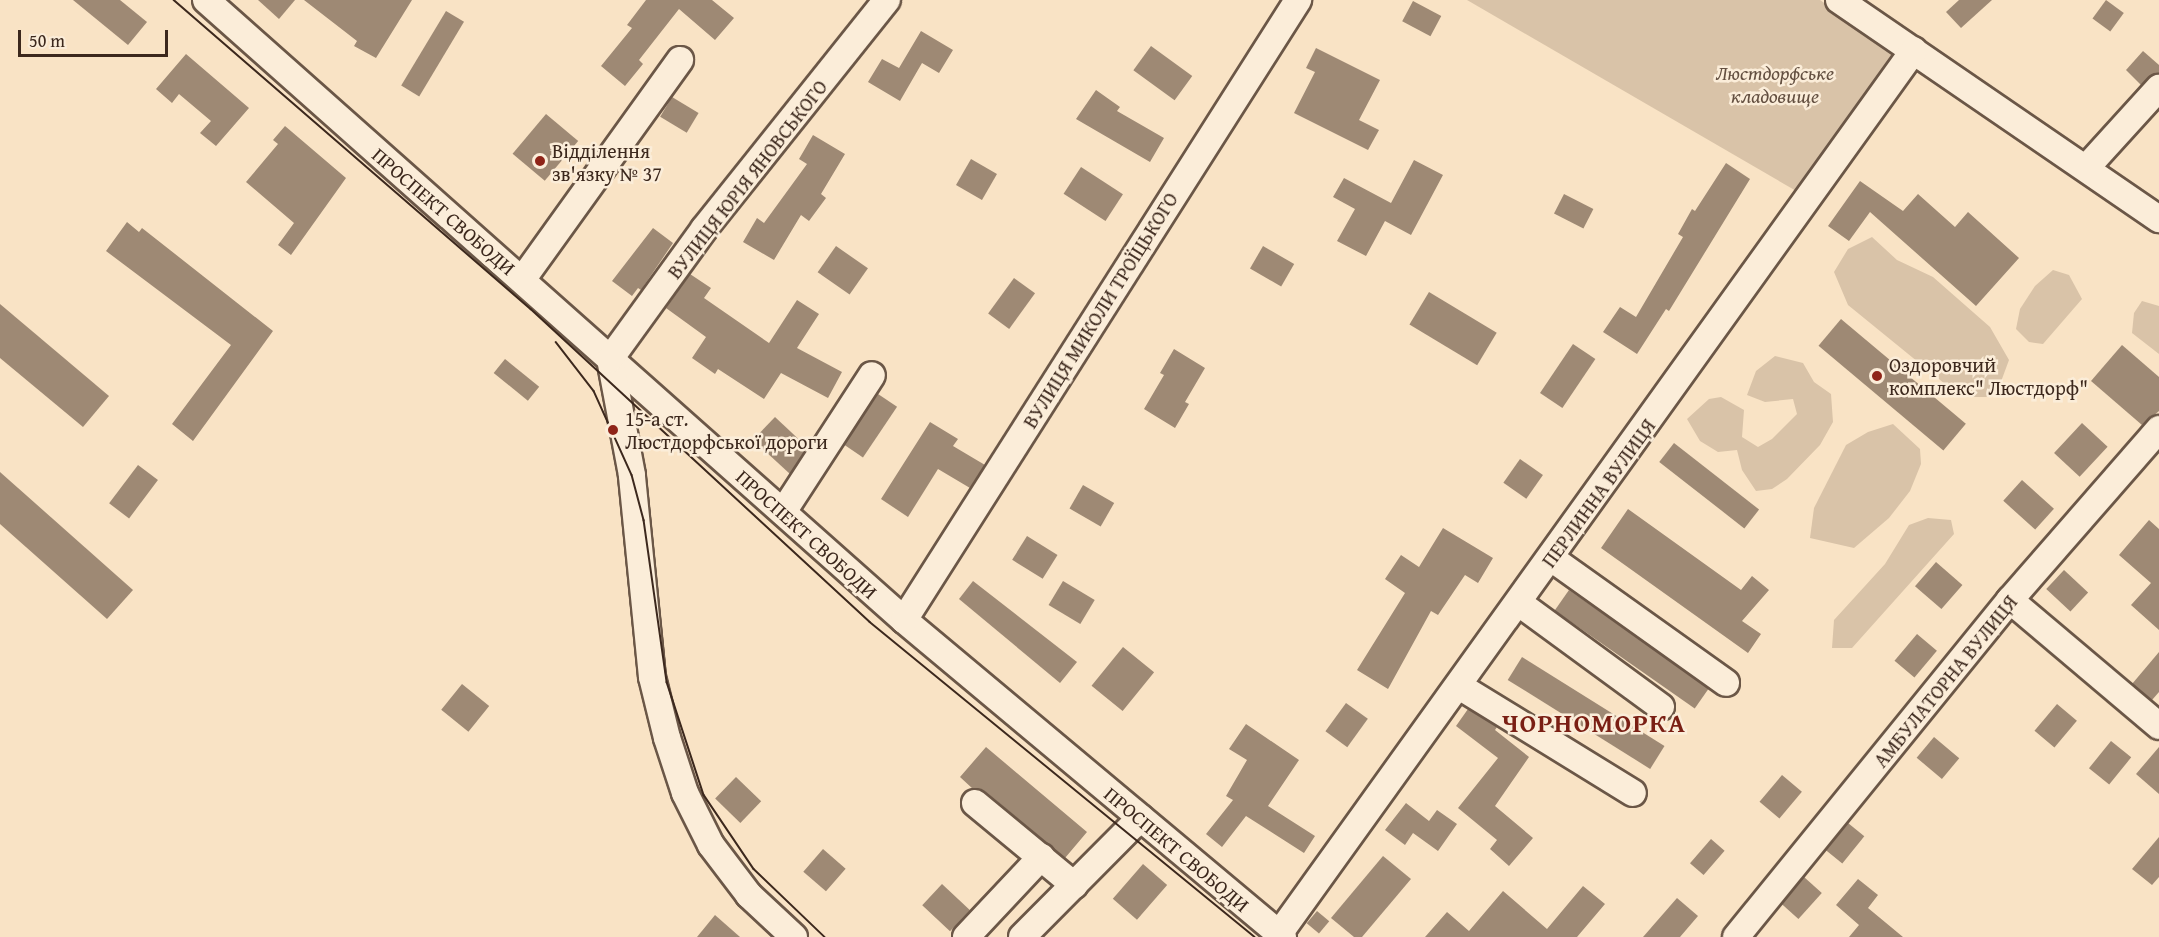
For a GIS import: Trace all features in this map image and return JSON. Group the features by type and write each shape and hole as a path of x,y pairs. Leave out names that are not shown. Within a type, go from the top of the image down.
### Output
{"street":[{"name":"ПРОСПЕКТ СВОБОДИ","path":"206,0 904,620 1281,935"},
{"name":"ВУЛИЦЯ МИКОЛИ ТРОЇЦЬКОГО","path":"904,620 1298,0"},
{"path":"1839,0 2159,219"},
{"name":"ВУЛИЦЯ ЮРІЯ ЯНОВСЬКОГО","path":"610,359 704,229 876,5"},
{"name":"ПЕРЛИННА ВУЛИЦЯ","path":"1281,935 1914,51"},
{"path":"522,280 680,60"},
{"path":"2086,167 2159,88"},
{"path":"610,359 632,475 652,677 667,738 685,793 711,845 749,895 794,937"},
{"path":"783,512 872,375"},
{"name":"АМБУЛАТОРНА ВУЛИЦЯ","path":"1743,934 2010,600 2159,429"},
{"path":"1551,558 1726,683"},
{"path":"2010,600 2159,726"},
{"path":"1520,603 1661,707"},
{"path":"1460,686 1633,793"},
{"path":"975,803 1074,885"},
{"path":"1022,937 1140,818"},
{"path":"966,937 1041,857"}],"green space":[{"name":"Люстдорфське кладовище","path":"1467,0 1820,0 1899,56 1798,192"},
{"path":"1872,237 1897,260 1933,277 1990,327 2009,360 1999,387 1986,397 1961,397 1848,305 1834,272 1848,249"},
{"path":"2053,270 2069,275 2082,299 2043,344 2029,342 2016,329 2020,309 2035,286"},
{"path":"2142,301 2159,306 2159,354 2132,333 2134,313"},
{"path":"1775,356 1803,363 1814,382 1831,394 1833,422 1820,445 1787,479 1772,489 1756,491 1742,470 1737,450 1718,452 1700,441 1687,419 1709,399 1721,397 1744,410 1742,437 1758,447 1772,439 1797,414 1793,399 1765,402 1747,395 1756,371"},
{"path":"1893,424 1920,449 1921,464 1910,491 1889,518 1854,548 1810,538 1814,508 1846,445 1868,432"},
{"path":"1928,518 1951,520 1954,534 1852,648 1832,648 1834,620 1885,564 1909,525"}],"building":[{"path":"73,0 120,0 147,22 128,45"},
{"path":"258,0 295,0 279,19"},
{"path":"304,0 412,0 376,58 354,46 357,41"},
{"path":"646,0 712,0 734,18 715,40 679,9 639,60 643,64 625,86 601,66 632,28 627,25"},
{"path":"1959,0 1992,0 1961,28 1946,12"},
{"path":"2106,0 2124,13 2110,32 2092,19"},
{"path":"1413,1 1441,16 1430,36 1402,21"},
{"path":"446,11 464,22 419,96 401,86"},
{"path":"921,31 953,50 939,73 922,63 900,101 868,82 882,59 899,68"},
{"path":"1151,46 1192,76 1175,100 1133,70"},
{"path":"1316,48 1380,80 1359,120 1379,130 1368,150 1294,113 1315,72 1306,68"},
{"path":"2143,51 2159,65 2159,73 2141,85 2126,70"},
{"path":"186,54 249,108 216,146 200,133 211,121 179,94 172,103 156,89"},
{"path":"1096,90 1120,107 1117,111 1164,138 1150,162 1076,119"},
{"path":"672,97 699,113 687,133 660,117"},
{"path":"546,114 578,141 545,181 513,154"},
{"path":"285,126 346,178 291,255 278,245 294,223 246,182 278,144 273,140"},
{"path":"813,135 845,154 821,194 826,198 809,221 801,215 774,260 743,242 757,218 764,223 807,164 799,159"},
{"path":"971,159 997,174 982,200 956,185"},
{"path":"1414,160 1443,175 1411,235 1385,221 1366,256 1337,241 1355,209 1333,197 1344,178 1391,203"},
{"path":"1726,163 1750,179 1669,311 1666,309 1637,354 1603,332 1620,307 1636,317 1683,237 1678,234 1692,209 1695,211"},
{"path":"1081,167 1123,194 1106,221 1064,194"},
{"path":"1860,181 1903,211 1918,194 1955,227 1968,212 2019,258 1976,306 1870,212 1849,241 1828,226"},
{"path":"1564,194 1593,209 1583,229 1554,214"},
{"path":"127,222 139,232 142,228 273,331 193,441 172,424 231,345 106,251"},
{"path":"653,228 673,243 641,290 638,288 632,296 612,281"},
{"path":"836,246 868,268 850,295 818,272"},
{"path":"1263,246 1294,264 1281,287 1250,269"},
{"path":"690,274 711,288 704,298 769,343 797,300 819,314 797,348 842,372 828,398 781,373 764,399 718,369 715,374 692,358 706,337 666,308"},
{"path":"1014,278 1035,293 1009,329 988,314"},
{"path":"1429,292 1497,333 1477,365 1409,325"},
{"path":"0,304 109,396 83,427 0,358"},
{"path":"1841,319 1966,424 1943,451 1819,346"},
{"path":"1573,344 1595,359 1562,408 1540,393"},
{"path":"2122,345 2159,377 2159,411 2142,425 2091,381"},
{"path":"1174,349 1205,368 1185,402 1189,404 1175,428 1144,409 1164,375 1160,373"},
{"path":"505,359 539,387 528,401 494,373"},
{"path":"878,394 897,407 863,457 844,445"},
{"path":"775,417 807,447 790,474 753,440"},
{"path":"930,422 958,439 953,446 985,465 970,488 938,469 908,517 881,499"},
{"path":"2082,423 2108,447 2080,477 2054,453"},
{"path":"1674,443 1759,509 1744,528 1659,462"},
{"path":"1520,459 1543,475 1526,499 1503,483"},
{"path":"138,465 158,480 129,518 109,503"},
{"path":"0,472 133,590 107,619 0,524"},
{"path":"2022,480 2054,509 2035,530 2003,501"},
{"path":"1083,485 1114,503 1101,526 1070,508"},
{"path":"1628,509 1741,590 1752,576 1769,590 1742,621 1761,634 1748,653 1601,548"},
{"path":"2149,520 2159,529 2159,630 2131,605 2151,583 2119,555"},
{"path":"1443,528 1493,558 1478,583 1465,575 1438,615 1431,611 1388,689 1357,670 1405,593 1385,579 1401,555 1419,567"},
{"path":"1027,536 1058,555 1043,579 1012,560"},
{"path":"1936,562 1962,585 1941,609 1915,586"},
{"path":"2064,570 2088,593 2070,612 2046,589"},
{"path":"973,581 1077,662 1060,683 959,599"},
{"path":"1063,581 1095,600 1080,624 1049,605"},
{"path":"1569,590 1709,688 1695,709 1555,610"},
{"path":"1917,634 1937,651 1914,678 1895,661"},
{"path":"1123,647 1154,672 1123,711 1092,686"},
{"path":"2159,652 2159,692 2152,700 2132,684"},
{"path":"1522,657 1664,746 1650,769 1508,680"},
{"path":"462,684 489,706 468,732 441,710"},
{"path":"1346,703 1368,719 1347,747 1325,731"},
{"path":"2057,704 2077,721 2054,748 2035,731"},
{"path":"1468,709 1497,727 1495,730 1529,757 1495,806 1533,838 1509,866 1490,849 1497,840 1458,808 1498,758 1456,726"},
{"path":"1246,724 1299,760 1268,806 1315,836 1304,853 1246,816 1222,847 1206,834 1233,800 1226,796 1247,760 1229,749"},
{"path":"1934,737 1959,758 1942,779 1917,758"},
{"path":"2111,741 2131,757 2109,785 2089,768"},
{"path":"986,747 1087,832 1065,858 985,791 973,789 960,777"},
{"path":"2159,747 2159,794 2136,774"},
{"path":"1782,775 1802,792 1779,819 1760,802"},
{"path":"736,777 761,801 740,823 715,799"},
{"path":"1406,803 1429,821 1437,810 1457,824 1438,851 1413,833 1405,845 1385,830"},
{"path":"1848,823 1864,836 1842,863 1826,850"},
{"path":"2159,837 2159,877 2152,885 2132,869"},
{"path":"1711,839 1725,851 1704,875 1690,863"},
{"path":"823,849 846,869 826,891 803,872"},
{"path":"1383,856 1411,879 1362,937 1354,937 1331,918"},
{"path":"1143,864 1167,885 1137,920 1113,899"},
{"path":"1804,877 1822,893 1798,919 1781,903"},
{"path":"1858,879 1878,895 1868,908 1903,937 1849,937 1859,925 1836,905"},
{"path":"942,884 970,910 950,931 922,905"},
{"path":"1583,886 1605,904 1577,937 1425,937 1447,912 1469,931 1503,891 1547,929"},
{"path":"1677,898 1698,916 1680,937 1643,937"},
{"path":"1317,911 1329,921 1319,934 1307,923"},
{"path":"715,915 740,937 697,937"}],"tram line":[{"path":"174,0 531,309 870,622 1255,937"},
{"path":"556,342 594,391 632,475 644,520 667,682 704,795 754,869 825,937"}],"place":[{"name":"Відділення зв'язку № 37","path":"540,161"},
{"name":"Оздоровчий комплекс\" Люстдорф\"","path":"1877,376"},
{"name":"15-а ст. Люстдорфської дороги","path":"613,430"}],"district":[{"name":"ЧОРНОМОРКА","path":"1594,723"}]}
